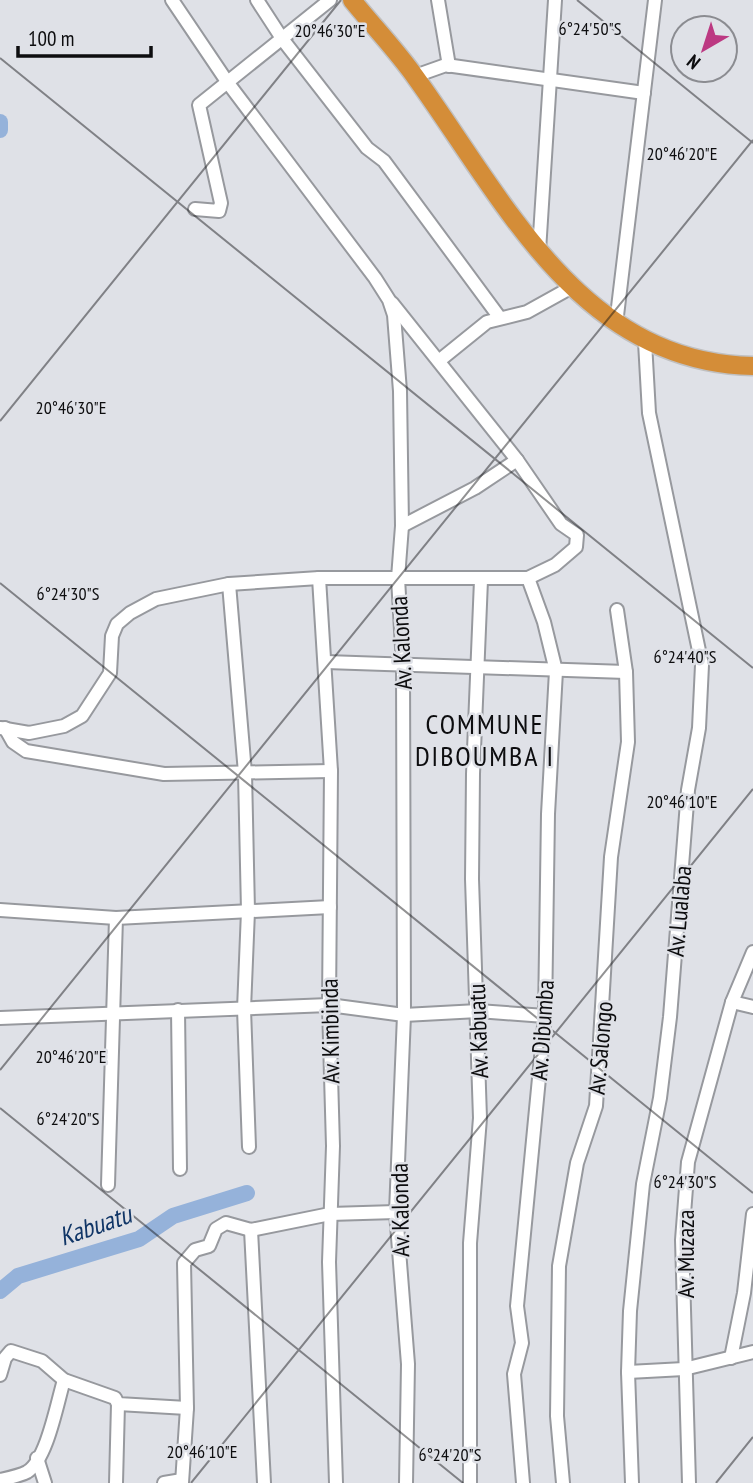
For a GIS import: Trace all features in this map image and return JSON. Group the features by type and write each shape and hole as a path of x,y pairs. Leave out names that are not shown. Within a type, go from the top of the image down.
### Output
{"highway":[{"path":"352,0 415,76 539,252 572,288 616,324 645,342 686,357 753,366"}],"street":[{"path":"257,0 283,40 367,148 384,161 500,318"},
{"path":"195,209 219,211 220,203 199,105 330,0"},
{"path":"438,0 449,66"},
{"path":"539,252 555,0"},
{"path":"616,324 655,0"},
{"name":"Av. Kalonda","path":"177,1 228,83 389,300 394,315 400,391 402,526 397,578 404,665 404,1015 396,1212 408,1364 406,1483"},
{"path":"415,76 449,66 549,82 644,93"},
{"path":"440,360 487,322 527,312 572,288"},
{"path":"2,728 29,733 64,726 82,716 110,673 112,636 117,624 130,613 156,599 229,583 319,578 528,578 555,565 576,547 576,535 561,524 517,460 440,360 389,300"},
{"name":"Av. Lualaba","path":"632,1483 628,1373 643,1184 660,1098 670,1017 688,790 699,728 702,666 649,414 645,342"},
{"path":"402,526 475,488 517,460"},
{"name":"Av. Kimbinda","path":"319,578 331,771 329,1005 333,1146 330,1214 336,1483"},
{"name":"Av. Dibumba","path":"523,1483 514,1374 522,1343 517,1307 545,1016 548,814 556,671 544,622 528,578"},
{"name":"Av. Kabuatu","path":"470,1483 469,1257 480,1118 472,879 472,774 481,580"},
{"path":"229,583 244,773 248,911 244,1009 249,1147"},
{"name":"Av. Salongo","path":"563,1483 557,1416 559,1266 574,1175 596,1106 611,857 628,742 626,672 617,611"},
{"path":"326,662 626,672"},
{"path":"2,728 20,748 63,759 164,774 331,771"},
{"path":"0,910 116,918 330,907"},
{"path":"108,1185 116,918"},
{"name":"Av. Muzaza","path":"689,1483 682,1240 688,1161 732,1002 753,952"},
{"path":"732,1002 753,1007"},
{"path":"0,1018 113,1016 178,1010 329,1005 404,1015 478,1011 545,1016"},
{"path":"178,1010 180,1169"},
{"path":"164,1483 182,1482 187,1408 184,1263 195,1250 209,1246 220,1225 251,1230 330,1214 396,1212"},
{"path":"731,1358 744,1293 753,1214"},
{"path":"251,1230 264,1483"},
{"path":"0,1375 5,1358 11,1351 42,1361 64,1380 115,1398 118,1404 116,1483"},
{"path":"628,1373 684,1369 753,1352"},
{"path":"0,1480 28,1471 43,1452 64,1380"},
{"path":"118,1404 187,1408"},
{"path":"37,1458 46,1483"}],"waterway":[{"path":"0,122 0,130"},
{"name":"Kabuatu","path":"0,1291 18,1276 139,1239 173,1216 247,1193"}],"district":[{"name":"COMMUNE DIBOUMBA I","path":"485,739"}]}
